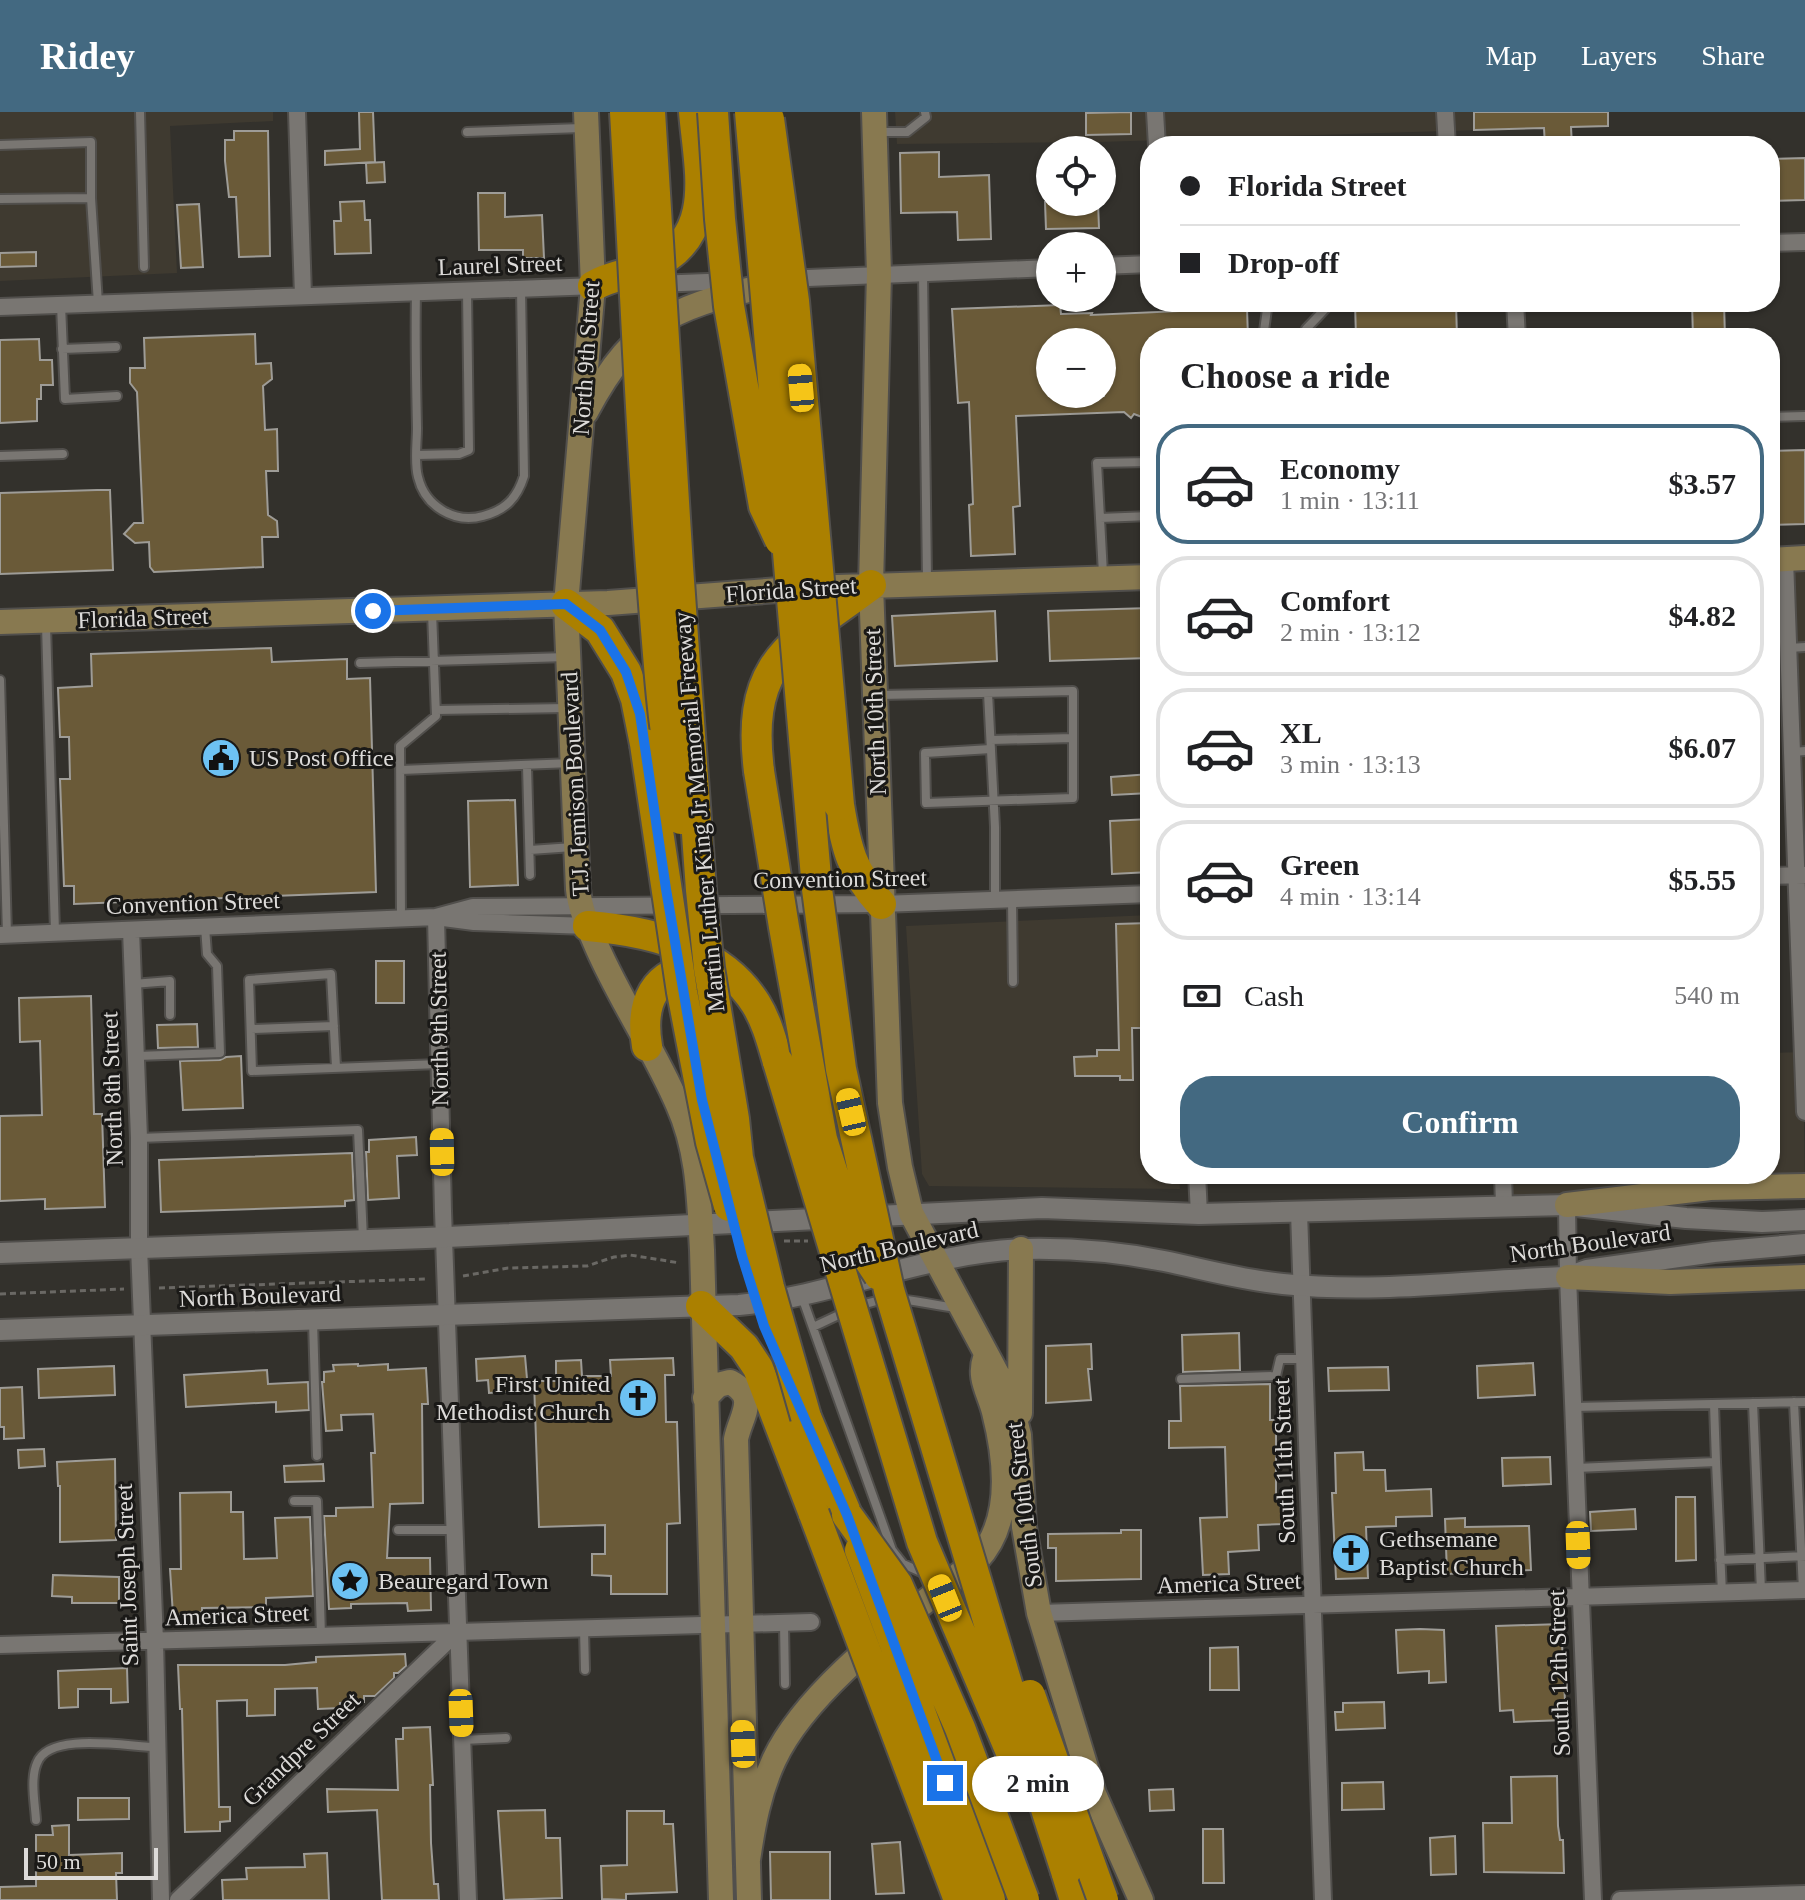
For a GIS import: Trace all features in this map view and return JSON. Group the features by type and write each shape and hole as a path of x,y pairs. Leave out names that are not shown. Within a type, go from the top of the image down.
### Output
{"highway":[{"path":"625,112 643,461 656,628 673,785 705,928"},
{"name":"Martin Luther King Jr Memorial Freeway","path":"650,112 678,567 705,928 738,1158 769,1287 806,1417 847,1515 990,1900"},
{"path":"593,286 610,276 651,266 678,249 693,230 699,214 700,187 694,112"},
{"path":"713,112 729,306 764,506 791,564"},
{"path":"750,112 817,889 841,1069 889,1290 1075,1900"},
{"path":"767,112 794,301 839,805 855,871 881,904"},
{"path":"871,585 793,644 765,679 755,722 759,771 822,1139 852,1234 889,1290"},
{"path":"566,604 600,630 626,672 636,699 682,992 711,1142 764,1326 806,1417"},
{"path":"584,915 610,927 665,939 700,954 726,972 756,1004 778,1062 922,1542 1036,1812 1066,1871"},
{"path":"647,1046 644,1012 658,985 666,977 686,969 705,968 726,972"},
{"path":"701,1306 736,1338 758,1368 959,1900"},
{"path":"952,1500 988,1569 1103,1900"},
{"path":"847,1515 897,1584 960,1728 1024,1900"}],"main road":[{"name":"North 9th Street","path":"566,604 593,286 586,120"},
{"name":"North 10th Street","path":"874,122 879,274 871,585 881,904 890,1103 911,1213"},
{"path":"581,421 619,357 653,326 698,303 796,279"},
{"name":"Florida Street","path":"0,622 566,604 871,585 1140,577"},
{"name":"T.J. Jemison Boulevard","path":"566,604 576,847 584,915 608,972 677,1103 689,1133 696,1166 700,1225 691,1265 701,1306 721,1900"},
{"path":"1567,1205 1710,1188 1805,1186"},
{"name":"South 10th Street","path":"911,1213 1009,1396 1019,1435 1026,1544 1039,1613 1094,1794 1141,1900"},
{"path":"1019,1435 1021,1249"},
{"path":"1568,1277 1670,1282 1805,1277"},
{"path":"748,1860 761,1791 774,1758 801,1716 844,1671 977,1560 996,1531 1003,1493 998,1430 980,1372 987,1352"},
{"path":"705,1398 725,1382 734,1384 746,1395 746,1406 736,1439 749,1900"},
{"path":"977,1560 1026,1544"}],"street":[{"path":"297,112 303,296"},
{"path":"1155,112 1156,136"},
{"path":"1445,112 1446,136"},
{"path":"1780,243 1805,242"},
{"path":"1116,265 1140,264"},
{"name":"Laurel Street","path":"0,307 1036,268"},
{"path":"1787,559 1797,648 1805,1112"},
{"path":"1780,876 1801,875"},
{"name":"Convention Street","path":"4,935 436,917 474,922 584,915 1140,894"},
{"name":"North 9th Street","path":"436,917 444,1237 468,1900"},
{"name":"North 8th Street","path":"131,930 137,1056 139,1247"},
{"path":"1198,1184 1199,1214"},
{"path":"1503,1184 1504,1205"},
{"name":"North Boulevard","path":"0,1253 444,1237 1042,1208 1199,1214 1567,1205 1686,1218 1762,1222 1805,1220"},
{"name":"South 12th Street","path":"1567,1205 1593,1900"},
{"name":"South 11th Street","path":"1299,1212 1323,1900"},
{"name":"North Boulevard","path":"0,1330 769,1302 936,1261 1021,1249 1123,1254 1302,1286 1409,1286 1568,1277 1587,1270 1766,1246 1805,1244"},
{"name":"Saint Joseph Street","path":"139,1247 155,1641 161,1900"},
{"name":"America Street","path":"1039,1613 1804,1590"},
{"name":"America Street","path":"0,1645 811,1622"},
{"name":"Grandpre Street","path":"178,1900 457,1632"},
{"path":"1620,1900 1805,1894"}],"lane":[{"path":"140,112 144,267"},
{"path":"874,122 907,132 926,117 925,112"},
{"path":"467,132 586,120"},
{"path":"0,145 91,142 91,198 98,303"},
{"path":"0,199 91,198"},
{"path":"923,272 927,584"},
{"path":"416,292 418,476 433,505 450,515 480,517 503,509 520,490 525,456 521,289"},
{"path":"417,455 459,454 469,450 467,290"},
{"path":"61,305 65,399 117,396"},
{"path":"1307,328 1322,312"},
{"path":"62,349 116,347"},
{"path":"1780,417 1805,416"},
{"path":"0,456 63,454"},
{"path":"1103,579 1097,463 1140,462"},
{"path":"1100,518 1140,516"},
{"path":"401,919 400,746 436,716 432,609"},
{"path":"46,620 55,932"},
{"path":"360,663 568,657"},
{"path":"0,680 4,935"},
{"path":"875,695 1073,691 1073,738 1073,798 926,803 925,753 1073,738"},
{"path":"988,693 994,802 1013,982"},
{"path":"436,710 570,708"},
{"path":"401,770 572,763"},
{"path":"527,766 530,875"},
{"path":"530,850 576,847"},
{"path":"137,1056 220,1053 217,966 207,954 205,927"},
{"path":"336,1067 331,974 249,980 252,1071 440,1064"},
{"path":"132,984 170,981 170,1015"},
{"path":"251,1029 334,1026"},
{"path":"139,1138 358,1130 363,1240"},
{"path":"802,1296 892,1550 903,1564 933,1577 943,1588"},
{"path":"813,1327 868,1302 887,1298 962,1308"},
{"path":"313,1321 317,1456"},
{"path":"1181,1379 1276,1376 1280,1359 1304,1359"},
{"path":"1794,1402 1804,1590"},
{"path":"1573,1407 1805,1402"},
{"path":"1753,1403 1761,1591"},
{"path":"1714,1404 1722,1593"},
{"path":"1575,1468 1716,1462"},
{"path":"294,1501 317,1501 321,1636"},
{"path":"398,1530 454,1530"},
{"path":"1720,1560 1804,1556"},
{"path":"784,1623 785,1684"},
{"path":"584,1629 585,1670"},
{"path":"0,1637 0,1645"},
{"path":"462,1740 506,1738"},
{"path":"36,1820 35,1772 37,1760 46,1752 78,1742 157,1747"}],"path":[{"path":"467,1276 508,1268 587,1266 630,1255 691,1265"},
{"path":"153,1288 427,1279"},
{"path":"0,1294 115,1290"}],"shaded area":[{"path":"0,112 273,112 273,121 170,126 177,273 0,281"},
{"path":"895,112 1572,112 1573,127 1289,136 1140,136 1140,141 1116,141 1116,136 1036,136 1036,143 897,144"},
{"path":"1805,558 1805,875 1798,875 1785,559"},
{"path":"1140,915 1140,1184 1180,1184 1180,1189 929,1186 922,1174 906,926"},
{"path":"1803,1052 1805,1186 1504,1205 1503,1184 1780,1184 1780,1053"}],"building":[{"path":"359,112 373,112 375,162 325,165 325,151 360,149"},
{"path":"1131,112 1131,134 1086,135 1086,113"},
{"path":"1474,112 1608,112 1608,126 1571,127 1571,136 1544,136 1544,128 1474,130"},
{"path":"234,131 268,131 270,256 239,257 236,197 229,197 225,161 225,140 234,140"},
{"path":"939,152 939,177 989,175 991,239 958,240 957,212 901,213 900,153"},
{"path":"1805,158 1805,200 1780,201 1780,159"},
{"path":"384,162 385,182 367,183 366,163"},
{"path":"478,193 505,193 505,217 542,215 544,258 523,258 523,250 479,250"},
{"path":"364,201 365,220 370,220 371,253 335,254 334,221 341,221 340,202"},
{"path":"199,204 203,267 181,268 177,205"},
{"path":"1046,216 1099,216 1099,228 1046,229"},
{"path":"36,252 36,266 0,267 0,253"},
{"path":"1036,306 1036,312 1091,315 1247,312 1248,328 1140,328 1140,416 1134,414 1131,418 1124,412 1016,416 1020,506 1013,507 1015,554 971,556 969,505 973,504 969,402 958,403 952,309"},
{"path":"1355,312 1456,312 1457,328 1356,328"},
{"path":"1692,312 1724,312 1725,328 1693,328"},
{"path":"255,334 256,364 271,363 272,379 263,386 265,430 277,429 278,471 266,471 268,515 277,521 278,537 262,537 263,567 154,572 150,567 149,542 135,543 124,534 134,523 143,523 137,392 130,383 130,368 145,368 144,338"},
{"path":"39,339 40,360 52,360 53,385 41,385 41,399 37,399 37,421 0,423 0,340"},
{"path":"1805,450 1805,524 1780,525 1780,451"},
{"path":"110,490 113,570 0,574 0,493"},
{"path":"1140,608 1140,658 1050,661 1048,611"},
{"path":"995,611 997,661 895,666 892,616"},
{"name":"US Post Office","path":"271,648 272,662 347,659 347,679 370,678 376,892 74,904 74,886 64,886 60,779 70,779 69,737 60,737 58,688 92,686 91,654"},
{"path":"1140,775 1140,794 1112,795 1111,777"},
{"path":"515,800 518,885 470,887 468,801"},
{"path":"1140,820 1140,873 1112,874 1110,821"},
{"path":"1140,923 1140,1028 1132,1028 1133,1080 1120,1080 1120,1076 1075,1076 1074,1057 1097,1056 1097,1050 1119,1050 1116,924"},
{"path":"376,961 404,961 404,1003 376,1003"},
{"path":"91,996 94,1114 102,1114 105,1207 45,1209 45,1199 0,1201 0,1116 42,1115 40,1041 20,1042 19,998"},
{"path":"197,1024 198,1047 158,1048 157,1025"},
{"path":"241,1056 243,1108 183,1110 180,1061"},
{"path":"416,1137 417,1155 397,1156 399,1198 368,1200 366,1152 369,1152 369,1140"},
{"path":"352,1153 354,1200 345,1201 345,1206 161,1212 159,1160"},
{"path":"1239,1333 1240,1370 1183,1372 1182,1335"},
{"path":"1091,1344 1092,1369 1088,1369 1091,1400 1046,1403 1046,1346"},
{"path":"525,1356 528,1390 489,1393 488,1380 477,1381 476,1359"},
{"path":"673,1358 674,1375 665,1375 666,1422 677,1422 680,1523 667,1524 667,1594 611,1594 611,1576 592,1575 592,1554 605,1554 605,1525 539,1527 534,1381 556,1381 556,1361 581,1360 582,1376 611,1376 610,1360"},
{"path":"1533,1363 1535,1395 1478,1398 1477,1366"},
{"path":"388,1364 388,1370 426,1368 428,1404 422,1404 423,1503 390,1504 387,1558 430,1558 431,1610 408,1611 407,1603 351,1604 351,1608 329,1609 324,1516 336,1516 336,1508 373,1507 371,1453 375,1453 373,1414 341,1415 342,1430 326,1431 322,1382 324,1372 334,1371 333,1365"},
{"path":"114,1366 115,1395 39,1398 38,1369"},
{"path":"1388,1367 1389,1390 1329,1391 1328,1368"},
{"path":"267,1370 268,1384 308,1382 309,1410 276,1412 276,1402 186,1407 184,1375"},
{"path":"1270,1384 1270,1420 1276,1420 1276,1498 1280,1498 1282,1524 1258,1525 1259,1550 1228,1552 1229,1574 1203,1575 1200,1518 1227,1517 1225,1447 1169,1448 1169,1421 1181,1421 1180,1386"},
{"path":"22,1387 24,1438 4,1439 4,1427 0,1427 0,1388"},
{"path":"44,1449 45,1466 19,1468 18,1450"},
{"name":"Gethsemane Baptist Church","path":"1363,1452 1364,1470 1385,1470 1386,1491 1431,1489 1432,1516 1396,1517 1396,1526 1366,1527 1368,1578 1336,1579 1332,1493 1336,1493 1335,1453"},
{"path":"1550,1457 1551,1484 1503,1486 1502,1458"},
{"path":"115,1459 116,1540 60,1542 57,1462"},
{"path":"323,1464 324,1481 285,1482 284,1466"},
{"path":"231,1492 231,1512 243,1512 244,1559 277,1558 275,1518 310,1517 313,1596 266,1598 266,1607 202,1608 202,1612 173,1615 170,1569 181,1569 180,1493"},
{"path":"1676,1497 1695,1497 1696,1560 1676,1561"},
{"path":"1635,1509 1636,1529 1591,1531 1590,1512"},
{"path":"1465,1518 1465,1527 1529,1526 1531,1570 1447,1574 1445,1519"},
{"path":"1121,1530 1141,1530 1141,1579 1056,1581 1056,1548 1048,1548 1048,1534 1121,1533"},
{"path":"53,1575 119,1577 119,1603 72,1603 72,1597 52,1596"},
{"path":"1561,1624 1566,1720 1514,1722 1513,1710 1500,1711 1496,1626"},
{"path":"1396,1630 1444,1630 1446,1682 1429,1683 1429,1671 1398,1673"},
{"path":"1238,1647 1239,1690 1210,1690 1210,1648"},
{"path":"405,1654 406,1666 394,1673 394,1678 375,1696 364,1696 364,1702 340,1703 340,1708 318,1709 317,1688 275,1689 275,1715 247,1716 247,1700 217,1701 219,1807 230,1807 230,1821 220,1822 220,1831 185,1832 178,1665 285,1665 316,1662 316,1657"},
{"path":"127,1668 128,1702 111,1703 111,1689 78,1689 78,1707 59,1708 58,1671"},
{"path":"1384,1702 1385,1728 1336,1730 1335,1712 1343,1712 1343,1703"},
{"path":"430,1727 433,1785 430,1785 431,1843 434,1884 438,1884 439,1900 382,1900 377,1810 328,1812 327,1789 398,1790 396,1739 403,1739 403,1728"},
{"path":"1557,1776 1558,1826 1560,1840 1563,1840 1564,1873 1484,1872 1483,1823 1512,1823 1511,1777"},
{"path":"1383,1782 1384,1809 1342,1810 1342,1783"},
{"path":"1173,1789 1174,1810 1150,1811 1149,1790"},
{"path":"78,1798 129,1798 129,1819 78,1820"},
{"path":"545,1810 546,1838 560,1838 562,1898 504,1900 498,1811"},
{"path":"627,1811 664,1811 664,1824 673,1824 677,1892 626,1894 626,1900 602,1899 601,1866 627,1865"},
{"path":"69,1825 69,1855 122,1853 122,1873 116,1873 117,1900 0,1900 0,1887 36,1886 36,1835 53,1835 52,1826"},
{"path":"1203,1829 1223,1829 1224,1883 1203,1883"},
{"path":"1455,1836 1456,1874 1431,1875 1430,1838"},
{"path":"900,1842 904,1893 876,1894 872,1844"},
{"path":"770,1852 830,1852 830,1900 771,1900"},
{"path":"327,1853 329,1900 223,1900 222,1880 247,1879 246,1868 305,1867 304,1854"}],"place":[{"name":"US Post Office","path":"221,758"},
{"name":"First United Methodist Church","path":"638,1398"},
{"name":"Gethsemane Baptist Church","path":"1351,1553"},
{"name":"Beauregard Town","path":"350,1581"}],"route":[{"path":"373,611 566,604 600,630 626,672 640,714 682,992 702,1100 742,1256 764,1326 847,1515 945,1783"}]}
